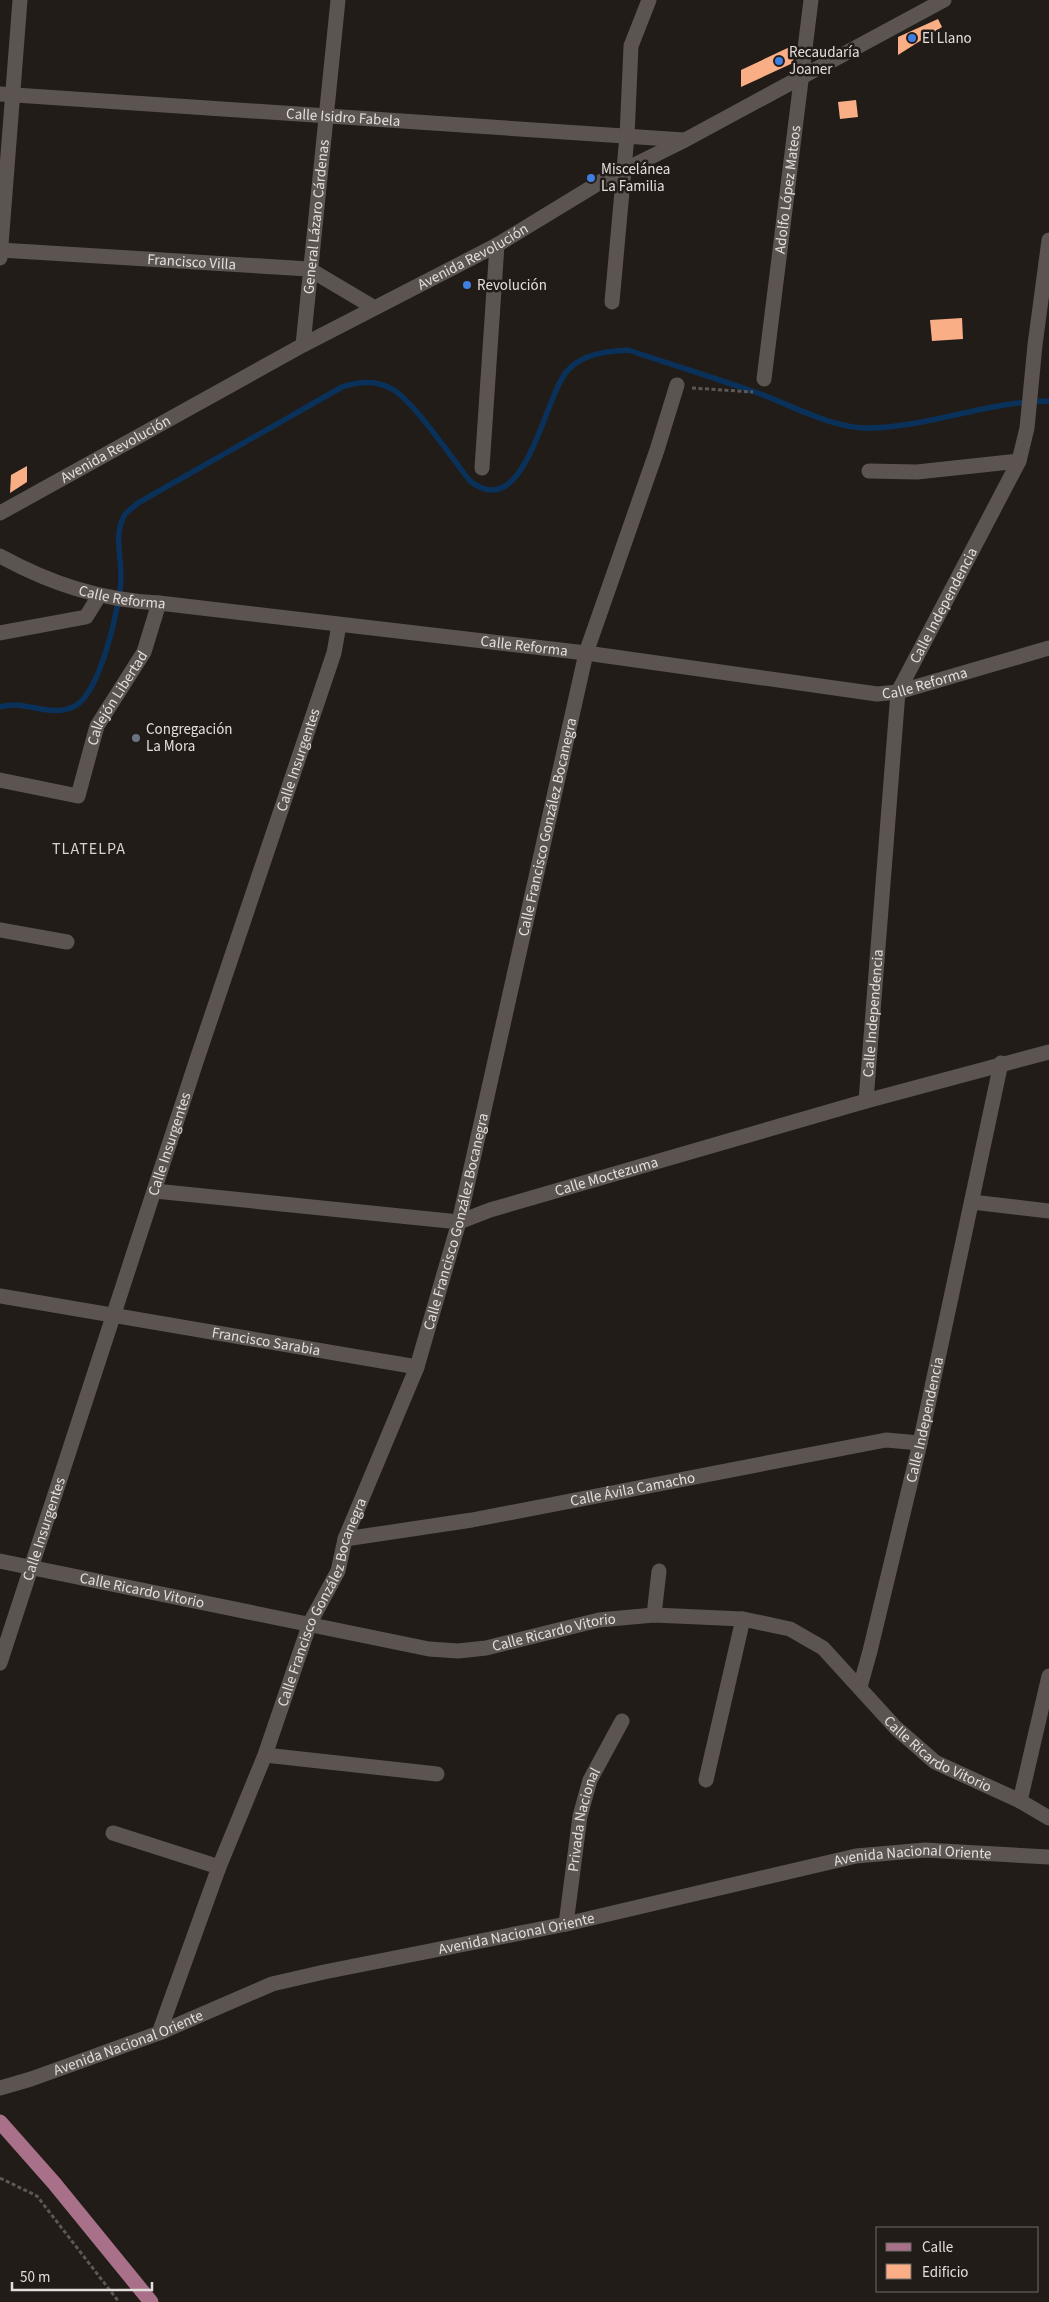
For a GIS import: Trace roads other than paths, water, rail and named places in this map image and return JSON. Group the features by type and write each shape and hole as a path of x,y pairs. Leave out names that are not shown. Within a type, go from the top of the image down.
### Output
{"main road":[{"path":"0,2122 54,2183 151,2302"}],"street":[{"path":"0,253 6,95 20,0"},
{"name":"General Lázaro Cárdenas","path":"302,345 324,117 338,0"},
{"path":"612,302 627,136 631,46 649,0"},
{"name":"Adolfo López Mateos","path":"764,379 804,75 811,0"},
{"name":"Avenida Revolución","path":"0,513 302,345 497,245 602,181 685,140 944,0"},
{"name":"Calle Isidro Fabela","path":"6,95 685,140"},
{"name":"Calle Independencia","path":"866,1101 898,692 1019,461 1027,428 1035,345 1046,297 1049,240"},
{"path":"482,468 497,245"},
{"name":"Francisco Villa","path":"0,253 309,268 373,307"},
{"name":"Calle Francisco González Bocanegra","path":"159,2033 220,1867 265,1755 310,1623 338,1571 345,1540 418,1368 458,1222 586,653 657,450 677,385"},
{"path":"869,471 917,472 1019,461"},
{"name":"Calle Reforma","path":"0,556 28,572 65,587 130,602 159,603 586,653 877,694 898,692 1049,648"},
{"path":"0,633 86,617 99,596"},
{"name":"Callejón Libertad","path":"0,780 78,796 98,726 144,652 159,603"},
{"name":"Calle Insurgentes","path":"0,1663 115,1316 196,1062 334,653 339,625"},
{"path":"0,930 67,942"},
{"name":"Calle Moctezuma","path":"155,1191 458,1222 490,1210 866,1101 1001,1063 1049,1052"},
{"name":"Calle Independencia","path":"860,1687 920,1443 1001,1063"},
{"path":"972,1202 1049,1210"},
{"name":"Francisco Sarabia","path":"0,1296 418,1368"},
{"name":"Calle Ávila Camacho","path":"345,1540 472,1520 886,1440 920,1443"},
{"name":"Calle Ricardo Vitorio","path":"0,1561 310,1623 429,1649 458,1651 512,1643 599,1620 654,1615 743,1620 790,1629 823,1648 896,1728 935,1762 1020,1801 1049,1818"},
{"path":"654,1615 659,1571"},
{"path":"706,1780 743,1620"},
{"path":"1020,1801 1049,1676"},
{"name":"Privada Nacional","path":"566,1924 580,1816 590,1780 622,1721"},
{"path":"265,1755 437,1774"},
{"path":"112,1833 220,1867"},
{"name":"Avenida Nacional Oriente","path":"0,2088 159,2033 272,1984 324,1972 566,1924 856,1856 925,1850 1049,1857"}],"waterway":[{"path":"0,707 19,705 56,711 75,706 84,698 101,667 113,626 121,576 119,531 124,516 129,511 138,503 348,385 360,383 384,385 399,394 432,430 470,481 489,490 506,486 519,472 531,451 559,384 568,370 580,360 612,351 628,350 758,393 826,420 855,427 892,427 1004,405 1049,401"}],"place":[{"name":"El Llano","path":"912,38"},
{"name":"Recaudaría Joaner","path":"779,61"},
{"name":"Miscelánea La Familia","path":"591,178"},
{"name":"Revolución","path":"467,285"},
{"name":"Congregación La Mora","path":"136,738"}],"district":[{"name":"TLATELPA","path":"89,849"}]}
